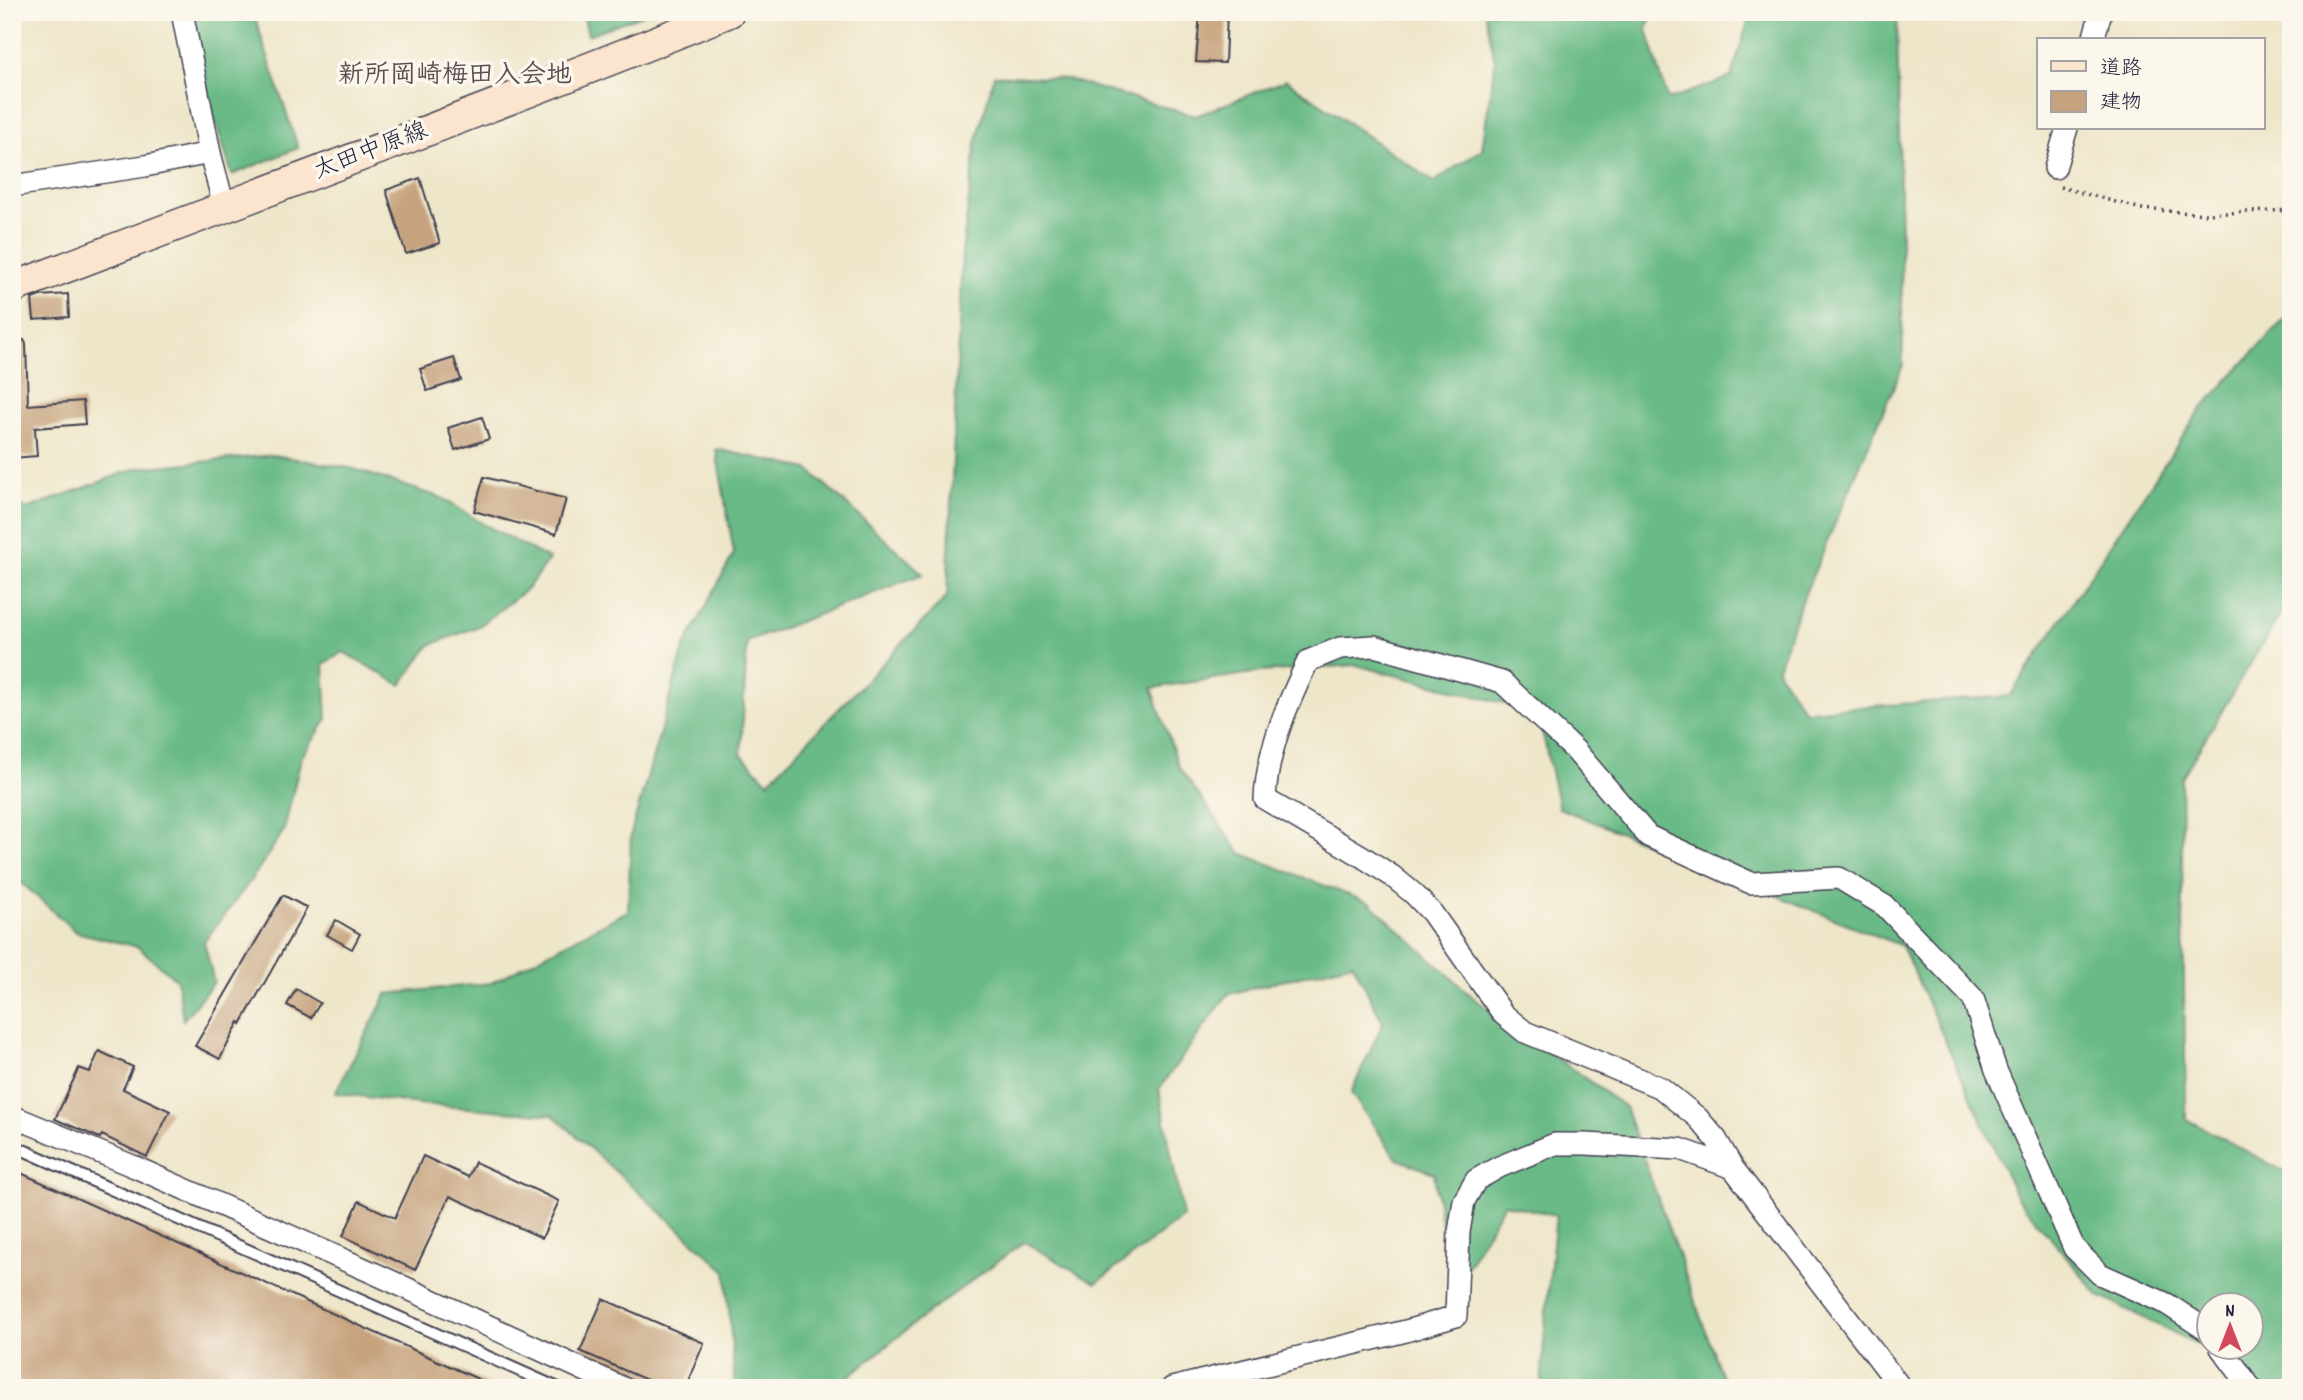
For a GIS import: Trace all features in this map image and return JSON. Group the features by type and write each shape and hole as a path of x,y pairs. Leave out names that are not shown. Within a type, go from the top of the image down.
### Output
{"main road":[{"name":"太田中原線","path":"12,288 410,138 729,12"}],"street":[{"path":"182,12 210,153 224,206"},
{"path":"2093,38 2101,12"},
{"path":"2055,168 2066,130"},
{"path":"12,186 145,166 210,153"},
{"path":"1901,1388 1732,1168 1716,1139 1698,1118 1661,1088 1525,1032 1503,1014 1432,914 1414,894 1360,855 1265,799 1266,772 1287,704 1308,662 1340,648 1374,646 1502,682 1575,750 1648,836 1751,883 1839,878 1885,906 1973,998 1996,1070 2074,1248 2101,1274 2167,1304 2194,1320"},
{"path":"12,1116 354,1264 623,1388"},
{"path":"1172,1388 1406,1331 1456,1316 1459,1232 1464,1200 1476,1180 1499,1167 1555,1144 1680,1149 1732,1168"},
{"path":"2232,1362 2251,1388"}],"lane":[{"path":"12,1145 558,1388"}],"path":[{"path":"2055,168 2059,186 2142,209 2204,214 2291,210"}],"green space":[{"path":"182,12 263,12 255,18 298,148 232,175"},
{"path":"583,12 649,12 588,35"},
{"path":"1485,12 1652,12 1647,30 1668,100 1731,77 1751,12 1897,12 1903,365 1800,605 1777,670 1805,711 2010,696 2201,409 2291,312 2291,596 2181,779 2186,1119 2291,1175 2291,1388 2249,1388 2222,1362 2264,1362 2264,1292 2194,1292 2194,1343 2099,1296 2017,1198 1902,946 1559,808 1538,712 1356,665 1260,672 1152,688 1179,767 1240,853 1370,903 1476,1000 1625,1107 1726,1388 1541,1388 1556,1215 1504,1204 1457,1284 1440,1217 1434,1173 1397,1159 1351,1093 1383,1023 1353,963 1228,994 1159,1089 1183,1217 1096,1283 1024,1242 929,1312 838,1385 828,1388 735,1388 726,1271 553,1115 420,1104 335,1093 387,994 491,983 628,911 631,834 684,648 734,553 716,449 808,469 923,574 747,642 741,754 768,782 947,597 962,253 976,144 994,75 1066,79 1196,116 1286,80 1434,182 1482,149 1495,61"},
{"path":"273,455 354,469 442,498 485,525 549,559 527,589 479,626 430,645 401,685 343,652 324,664 327,719 301,758 284,830 254,876 204,942 214,982 183,1020 177,980 138,947 76,932 12,874 12,504 27,509 137,468"}],"building":[{"path":"1200,12 1227,12 1225,63 1196,62"},
{"path":"420,178 440,243 406,254 386,190"},
{"path":"68,294 69,317 34,320 32,299"},
{"path":"12,340 24,340 26,344 28,405 83,401 85,424 35,428 37,456 12,458"},
{"path":"454,358 461,380 427,391 420,369"},
{"path":"482,417 489,439 455,450 448,428"},
{"path":"484,477 566,499 556,534 474,511"},
{"path":"283,895 307,908 220,1059 195,1046"},
{"path":"336,920 360,934 352,949 327,935"},
{"path":"296,989 320,1003 311,1018 287,1005"},
{"path":"99,1051 133,1067 123,1089 170,1111 147,1157 102,1135 100,1138 55,1119 79,1068 90,1072"},
{"path":"423,1156 468,1177 475,1162 559,1201 542,1238 450,1196 415,1270 343,1236 359,1201 395,1218"},
{"path":"12,1169 498,1388 12,1388"},
{"path":"603,1299 704,1343 685,1388 665,1388 580,1351"}],"district":[{"name":"新所岡崎梅田入会地","path":"455,76"}]}
